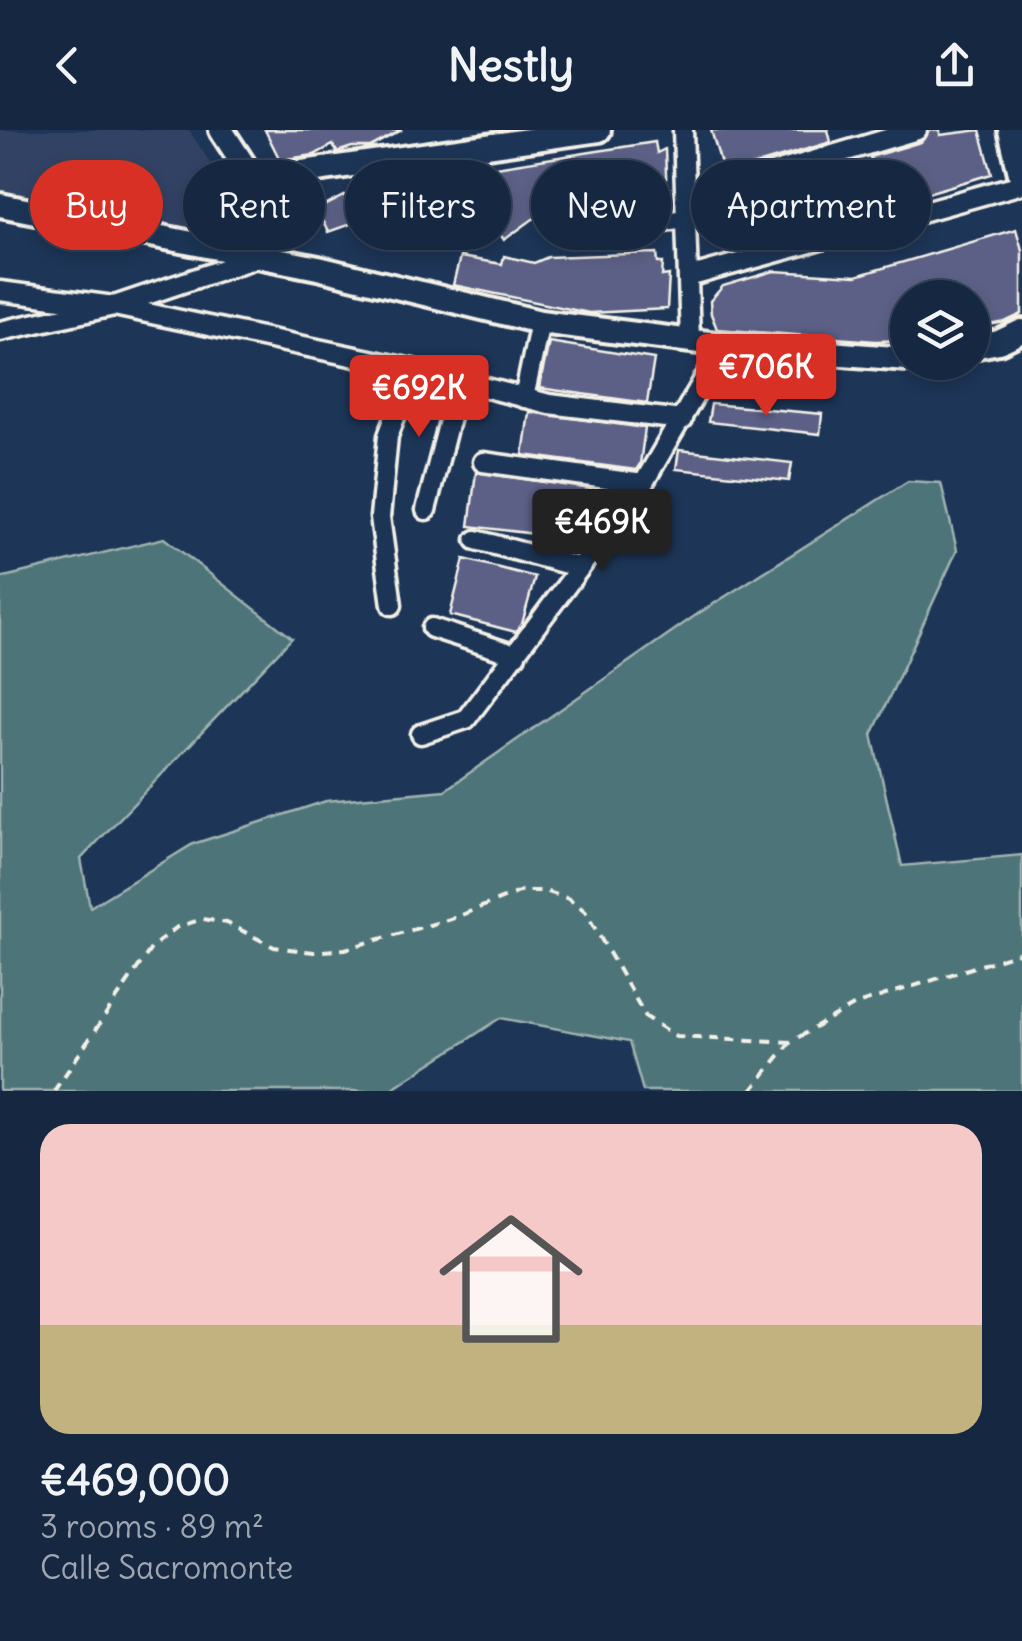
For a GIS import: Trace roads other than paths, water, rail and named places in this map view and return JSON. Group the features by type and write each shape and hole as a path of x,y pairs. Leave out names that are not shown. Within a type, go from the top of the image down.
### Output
{"street":[{"path":"221,130 254,178 599,130"},
{"path":"683,130 690,340"},
{"path":"671,212 917,130"},
{"path":"688,276 1022,183 1010,130"},
{"path":"0,205 318,268 540,322 724,346 890,358"},
{"path":"0,331 114,306 256,258"},
{"path":"0,291 114,306 413,369 524,398 682,420"},
{"path":"524,398 540,322"},
{"path":"990,344 1022,332"},
{"path":"420,734 466,720 642,484 724,346"},
{"path":"392,605 380,516 388,436 413,369"},
{"path":"426,510 459,382"},
{"path":"483,462 642,484"},
{"path":"476,540 578,567"},
{"path":"432,628 516,655"}]}
